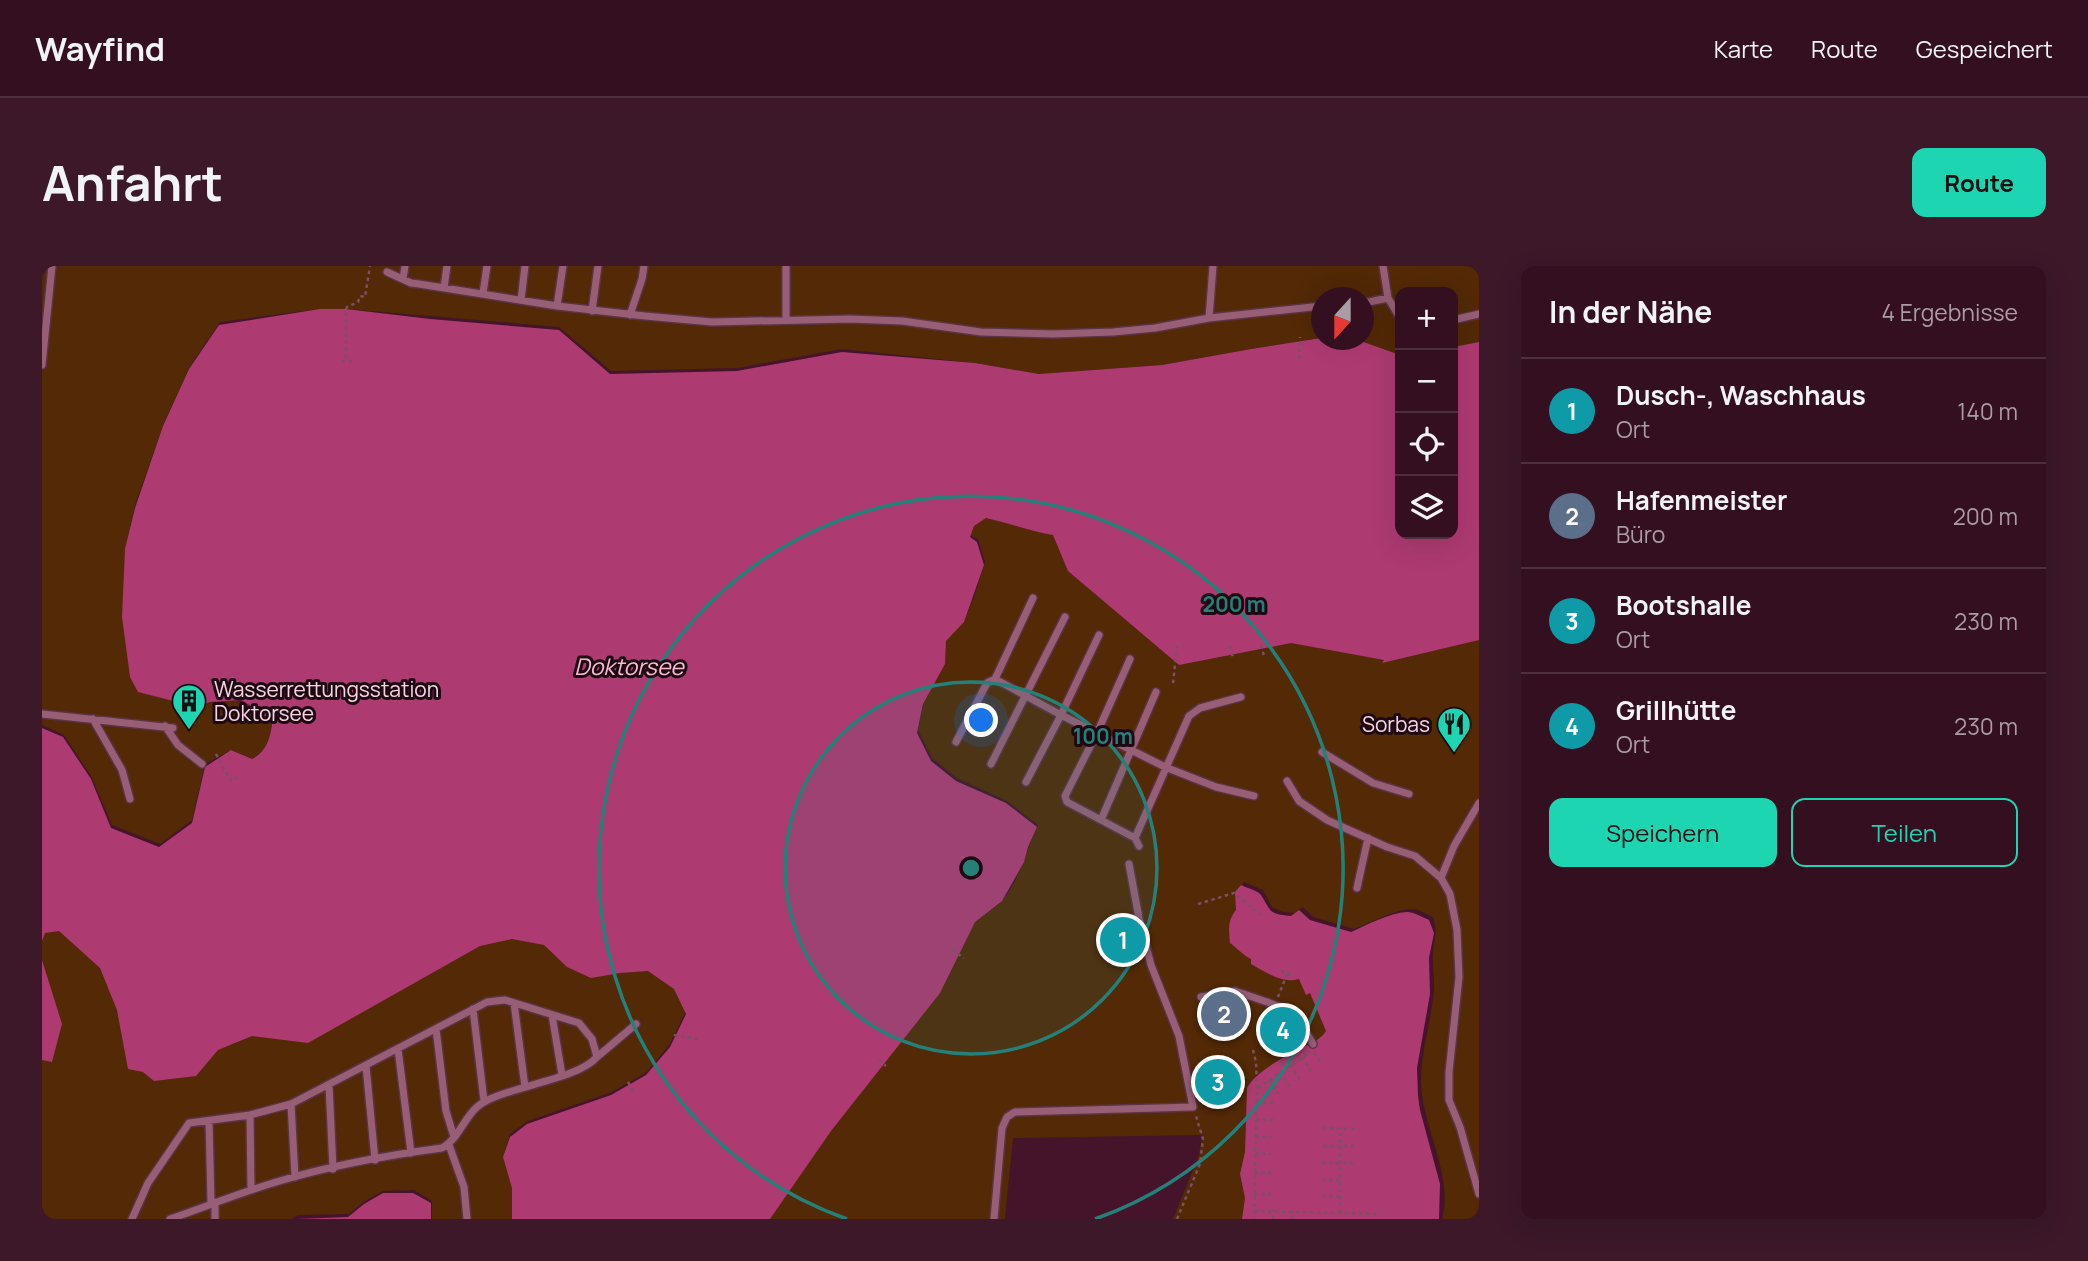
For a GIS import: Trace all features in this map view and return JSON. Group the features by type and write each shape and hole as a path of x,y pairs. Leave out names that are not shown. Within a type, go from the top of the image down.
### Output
{"lane":[{"path":"42,365 52,266"},
{"path":"403,279 405,266"},
{"path":"444,288 447,266"},
{"path":"483,293 487,266"},
{"path":"521,300 525,266"},
{"path":"557,306 563,266"},
{"path":"592,311 598,266"},
{"path":"630,315 644,266"},
{"path":"786,266 786,320"},
{"path":"1209,318 1213,266"},
{"path":"1383,266 1388,298 1395,310"},
{"path":"387,272 411,283 630,315 712,321 902,321 981,332 1113,332 1311,307"},
{"path":"1374,301 1388,298"},
{"path":"1458,319 1479,314"},
{"path":"956,742 987,683 995,679 1033,598"},
{"path":"991,764 1065,617"},
{"path":"1026,782 1099,635"},
{"path":"1129,659 1097,733 1065,796 1067,802 1137,842 1165,767 1189,716 1200,708 1241,697"},
{"path":"995,679 1165,767 1216,787 1254,796"},
{"path":"1101,821 1156,692"},
{"path":"42,713 169,727 177,745 202,764"},
{"path":"93,719 122,770 130,799"},
{"path":"1322,752 1373,783 1409,794"},
{"path":"1287,781 1299,801 1327,820 1415,856 1441,878 1450,894 1457,930 1459,977 1449,1072 1449,1100 1479,1194"},
{"path":"1441,878 1454,846 1479,803"},
{"path":"1357,888 1368,838"},
{"path":"994,1219 1002,1128 1007,1117 1015,1112 1193,1107 1179,1036 1151,965 1129,864"},
{"path":"1201,997 1235,991 1290,1011 1297,1017 1313,1044"},
{"path":"132,1219 148,1183 189,1123 250,1115 291,1104 487,1002 505,1000 579,1023 592,1039 597,1057"},
{"path":"514,1003 525,1087"},
{"path":"473,1009 484,1101"},
{"path":"552,1015 562,1075"},
{"path":"175,1218 213,1202 295,1177 442,1148 452,1141 469,1114 484,1101 591,1064 636,1024"},
{"path":"436,1029 446,1111 464,1187 467,1219"},
{"path":"398,1049 411,1153"},
{"path":"366,1066 375,1160"},
{"path":"330,1085 333,1169"},
{"path":"291,1104 295,1177"},
{"path":"250,1115 251,1190"},
{"path":"209,1121 215,1219"}],"path":[{"path":"352,361 340,361 346,361 346,348 346,335 346,309 358,302 360,296 365,297 370,266"},
{"path":"1299,359 1300,337"},
{"path":"1261,645 1264,656"},
{"path":"1173,684 1177,646"},
{"path":"1230,646 1233,658"},
{"path":"216,754 231,781 238,777"},
{"path":"1198,904 1234,893 1261,915"},
{"path":"952,950 964,958"},
{"path":"1281,971 1294,976"},
{"path":"1276,1000 1287,974"},
{"path":"674,1035 696,1039"},
{"path":"1253,1050 1257,1089 1254,1219"},
{"path":"1257,1089 1312,1050 1322,1064"},
{"path":"1302,1057 1311,1072"},
{"path":"879,1060 886,1066"},
{"path":"1290,1065 1300,1079"},
{"path":"1280,1072 1290,1086"},
{"path":"1269,1080 1279,1094"},
{"path":"628,1082 634,1092"},
{"path":"1256,1102 1273,1103"},
{"path":"1177,1219 1200,1164 1203,1139 1193,1107"},
{"path":"1256,1119 1274,1120"},
{"path":"1323,1128 1358,1129"},
{"path":"1340,1129 1340,1213"},
{"path":"1255,1137 1272,1138"},
{"path":"1323,1146 1357,1146"},
{"path":"1255,1153 1271,1154"},
{"path":"1322,1163 1357,1163"},
{"path":"1254,1173 1271,1173"},
{"path":"1322,1180 1339,1180"},
{"path":"1254,1195 1272,1194"},
{"path":"1322,1196 1339,1196"},
{"path":"1273,1209 1273,1219"},
{"path":"1254,1211 1380,1214"},
{"path":"1292,1219 1293,1212"},
{"path":"1312,1212 1312,1219"},
{"path":"1333,1219 1334,1213"},
{"path":"1356,1214 1356,1219"}],"shaded area":[{"path":"42,266 1479,266 1479,342 1458,346 1458,287 1395,287 1395,353 1374,346 1374,287 1311,287 1311,340 1162,365 1039,374 975,363 842,349 738,368 611,371 559,327 346,309 320,309 220,322 190,366 164,423 135,505 126,547 197,707 219,700 246,704 272,724 268,740 264,749 252,759 231,750 205,764 192,820 160,844 112,825 91,776 64,735 42,725"},
{"path":"986,516 1054,532 1291,640 1479,637 1479,1219 1442,1219 1444,1185 1423,1099 1423,1059 1434,991 1433,917 1417,910 1406,909 1354,929 1313,917 1303,907 1294,913 1283,912 1272,907 1263,890 1244,882 1235,893 1303,975 1317,999 1326,1031 1321,1037 1256,1076 1248,1195 1243,1219 1173,1219 1199,1155 1202,1135 1013,1138 1005,1219 769,1219 976,919 1009,892 1038,825 1007,801 957,778 932,758 918,730 924,701 945,661 946,638 965,619 975,594 985,562 978,539 970,535 974,523"},
{"path":"60,925 218,1047 481,943 513,937 649,968 675,987 686,1011 670,1044 647,1072 612,1092 528,1121 510,1134 504,1154 513,1186 513,1219 432,1219 432,1201 414,1190 383,1191 349,1214 298,1215 292,1219 42,1219 42,929"}],"water":[{"name":"Doktorsee","path":"320,309 346,309 559,330 610,374 737,371 842,352 975,363 1039,374 1162,365 1311,340 1311,350 1374,350 1374,346 1395,353 1395,539 1458,539 1458,346 1479,342 1479,640 1382,663 1384,660 1291,643 1179,665 1068,571 1053,535 986,518 974,526 970,537 977,542 984,565 964,622 946,641 945,664 923,704 917,733 931,761 956,781 1006,803 1037,827 1024,862 1002,901 975,922 940,993 831,1131 770,1219 512,1219 512,1188 503,1157 510,1137 527,1124 611,1095 646,1075 670,1047 686,1014 674,989 648,971 591,978 567,967 544,945 512,939 480,946 308,1043 252,1036 218,1050 196,1076 154,1081 143,1072 128,1069 117,1010 100,968 59,931 45,933 42,941 42,728 63,737 91,779 111,828 159,847 192,823 205,767 231,750 252,759 261,753 270,735 272,724 259,711 241,700 210,702 197,707 138,692 130,677 122,617 125,549 135,508 163,426 189,369 219,325"},
{"path":"1241,885 1259,893 1274,913 1291,916 1299,910 1310,920 1351,932 1400,913 1412,913 1429,920 1434,933 1429,958 1430,994 1417,1068 1420,1110 1440,1184 1439,1219 1242,1219 1245,1198 1240,1174 1245,1152 1247,1088 1264,1070 1316,1041 1326,1031 1310,993 1306,995 1299,979 1286,980 1268,974 1251,964 1251,959 1230,943 1230,922 1236,910 1235,892"},
{"path":"42,960 62,1024 52,1062 42,1060"},
{"path":"383,1193 413,1193 431,1203 431,1219 296,1219 348,1217"}],"place":[{"name":"Wasserrettungsstation Doktorsee","path":"189,731"},
{"name":"Sorbas","path":"1454,754"},
{"name":"Dusch-, Waschhaus","path":"1123,940"},
{"name":"Hafenmeister","path":"1224,1014"},
{"name":"Grillhütte","path":"1283,1030"},
{"name":"Bootshalle","path":"1218,1082"}]}
